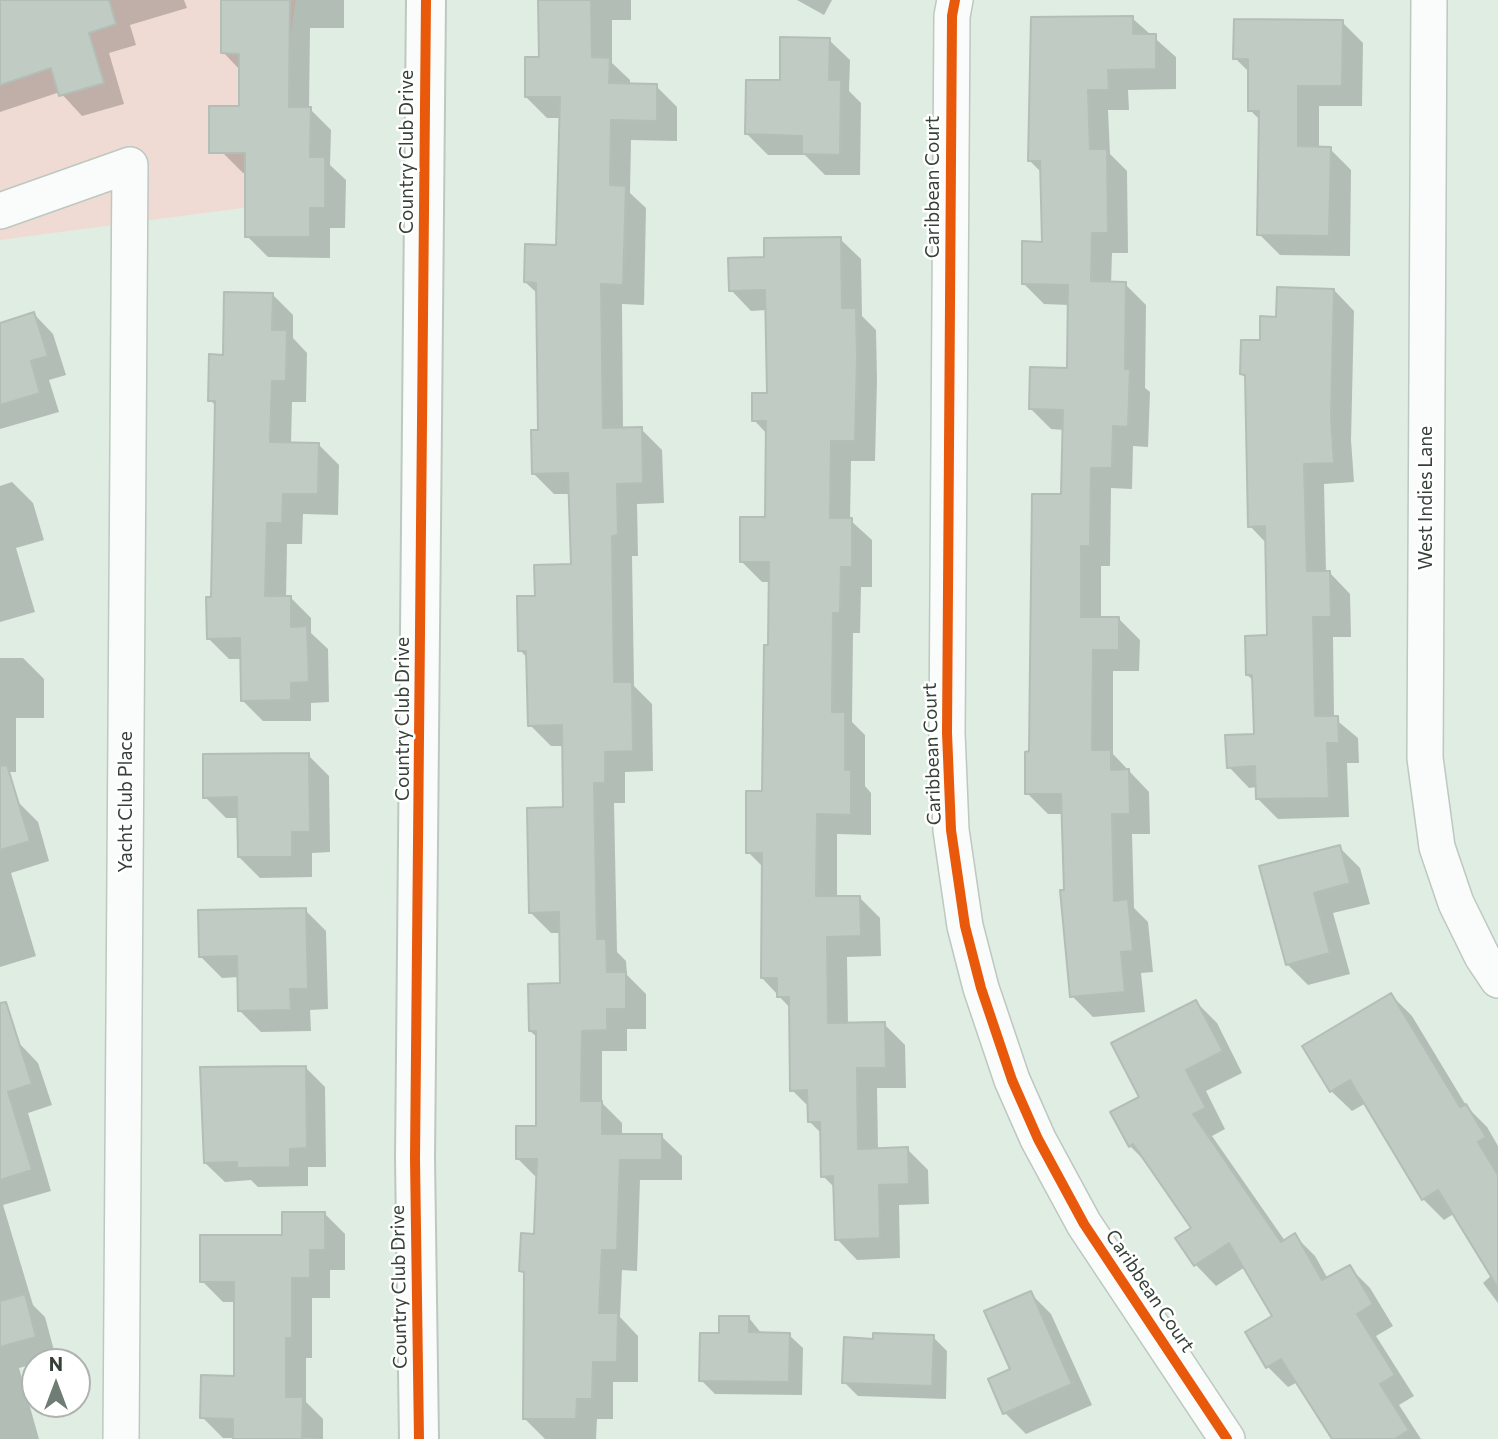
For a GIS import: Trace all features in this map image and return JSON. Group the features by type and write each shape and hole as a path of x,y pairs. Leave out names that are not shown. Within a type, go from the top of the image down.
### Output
{"street":[{"name":"Country Club Drive","path":"419,1439 415,1158 426,0"},
{"name":"Caribbean Court","path":"955,0 952,16 947,733 951,830 965,926 981,988 1012,1080 1038,1139 1084,1224 1227,1439"},
{"name":"West Indies Lane","path":"1429,0 1425,758 1437,846 1456,903 1482,956 1498,980"},
{"name":"Yacht Club Place","path":"0,211 130,165 121,1439"}],"shaded area":[{"path":"0,0 296,0 265,205 0,240"}],"building":[{"path":"0,0 109,0 116,24 89,33 104,83 59,96 51,68 0,85"},
{"path":"221,0 290,0 289,107 311,107 310,157 325,157 325,208 310,208 310,237 245,237 245,153 209,153 209,106 239,106 239,54 221,53"},
{"path":"538,0 591,0 592,57 610,58 609,83 657,84 657,121 611,120 610,185 626,186 623,285 601,284 603,428 642,427 643,483 617,484 618,535 612,536 614,682 632,682 633,751 605,752 605,783 594,783 597,939 606,939 607,972 626,972 626,1009 607,1009 607,1030 582,1031 581,1101 602,1101 602,1134 662,1134 662,1160 620,1160 617,1250 602,1250 599,1313 618,1313 617,1362 593,1362 592,1399 577,1399 576,1419 523,1419 524,1272 519,1271 521,1233 534,1234 537,1159 516,1159 516,1126 536,1126 536,1031 529,1031 528,984 560,983 559,912 529,913 527,808 563,807 562,725 528,726 526,651 518,651 517,596 535,596 534,565 571,564 568,473 532,474 531,430 538,430 536,283 524,282 525,244 556,245 560,97 525,97 525,57 539,57"},
{"path":"1133,16 1133,34 1156,34 1156,69 1108,70 1109,90 1088,90 1090,149 1107,149 1108,233 1092,233 1091,281 1126,282 1125,369 1130,369 1128,427 1113,426 1112,468 1091,468 1090,546 1081,546 1081,617 1119,617 1119,650 1093,650 1092,750 1111,750 1111,770 1129,769 1130,814 1112,814 1114,901 1128,899 1133,951 1121,952 1125,992 1070,997 1060,890 1064,890 1061,794 1025,794 1025,752 1029,751 1032,494 1061,494 1063,410 1029,409 1030,367 1067,368 1068,285 1022,284 1022,241 1042,242 1040,161 1028,161 1031,17"},
{"path":"1234,19 1343,20 1342,86 1298,86 1298,146 1331,147 1329,236 1257,235 1259,111 1248,111 1248,59 1233,59"},
{"path":"780,37 830,38 829,80 841,80 840,155 802,154 802,136 745,134 746,80 780,80"},
{"path":"841,237 842,308 856,308 857,358 855,441 831,441 830,518 852,518 852,567 841,567 840,613 833,613 832,712 845,712 845,770 851,770 851,815 817,814 816,896 860,896 861,936 827,937 828,1023 885,1022 886,1068 857,1068 858,1149 908,1147 909,1184 879,1185 880,1238 835,1240 833,1176 821,1177 820,1122 808,1122 807,1090 790,1091 789,997 777,997 777,978 761,978 762,853 746,853 746,791 762,791 764,645 768,645 769,562 740,562 740,517 765,517 766,421 752,421 752,393 767,393 765,290 729,291 728,258 764,257 764,238"},
{"path":"1277,287 1334,289 1331,418 1334,463 1304,464 1307,571 1330,571 1331,617 1313,617 1315,716 1338,716 1339,743 1327,743 1329,798 1256,799 1255,766 1227,768 1225,735 1254,734 1252,675 1246,675 1245,636 1267,635 1265,526 1248,527 1245,375 1240,374 1241,340 1260,340 1260,316 1276,317"},
{"path":"224,292 273,293 272,330 287,330 286,381 272,381 270,442 319,443 318,494 283,494 282,523 267,523 265,596 291,596 291,627 307,626 309,682 291,683 291,700 241,701 240,638 207,639 206,597 211,597 215,401 208,401 209,354 223,355"},
{"path":"34,312 48,356 31,361 40,393 0,405 0,323"},
{"path":"309,753 310,832 292,832 292,857 238,857 237,797 203,798 203,754"},
{"path":"7,765 30,841 0,850 0,766"},
{"path":"1340,845 1350,883 1314,893 1330,953 1286,965 1259,866"},
{"path":"306,908 308,989 290,989 291,1010 238,1011 237,956 199,957 198,910"},
{"path":"1391,993 1460,1107 1466,1104 1486,1137 1478,1142 1498,1175 1498,1288 1438,1190 1422,1200 1350,1080 1330,1092 1302,1046"},
{"path":"1196,1000 1223,1051 1186,1070 1206,1108 1193,1114 1281,1242 1295,1233 1322,1280 1350,1265 1373,1304 1357,1314 1395,1375 1380,1384 1409,1430 1395,1439 1332,1439 1281,1359 1266,1368 1245,1332 1272,1316 1229,1243 1194,1266 1175,1238 1191,1228 1133,1144 1129,1147 1110,1112 1139,1097 1111,1043"},
{"path":"6,1002 32,1084 8,1092 32,1170 0,1180 0,1003"},
{"path":"306,1066 307,1148 290,1149 290,1167 237,1168 237,1162 204,1163 200,1067"},
{"path":"282,1212 325,1212 325,1250 310,1250 310,1278 292,1278 292,1338 286,1338 286,1397 303,1397 302,1439 233,1439 233,1419 200,1418 201,1375 234,1376 234,1282 200,1282 200,1235 282,1235"},
{"path":"1031,1291 1072,1384 1003,1414 988,1379 1010,1369 984,1311"},
{"path":"25,1294 36,1337 0,1347 0,1301"},
{"path":"719,1316 749,1316 749,1332 790,1333 789,1382 699,1381 700,1333 719,1333"},
{"path":"873,1333 934,1335 932,1386 842,1383 844,1337 873,1339"}],"cycle path":[{"path":"419,1439 415,1158 426,0"},
{"path":"955,0 952,16 947,733 951,830 965,926 981,988 1012,1080 1038,1139 1084,1224 1227,1439"}]}
